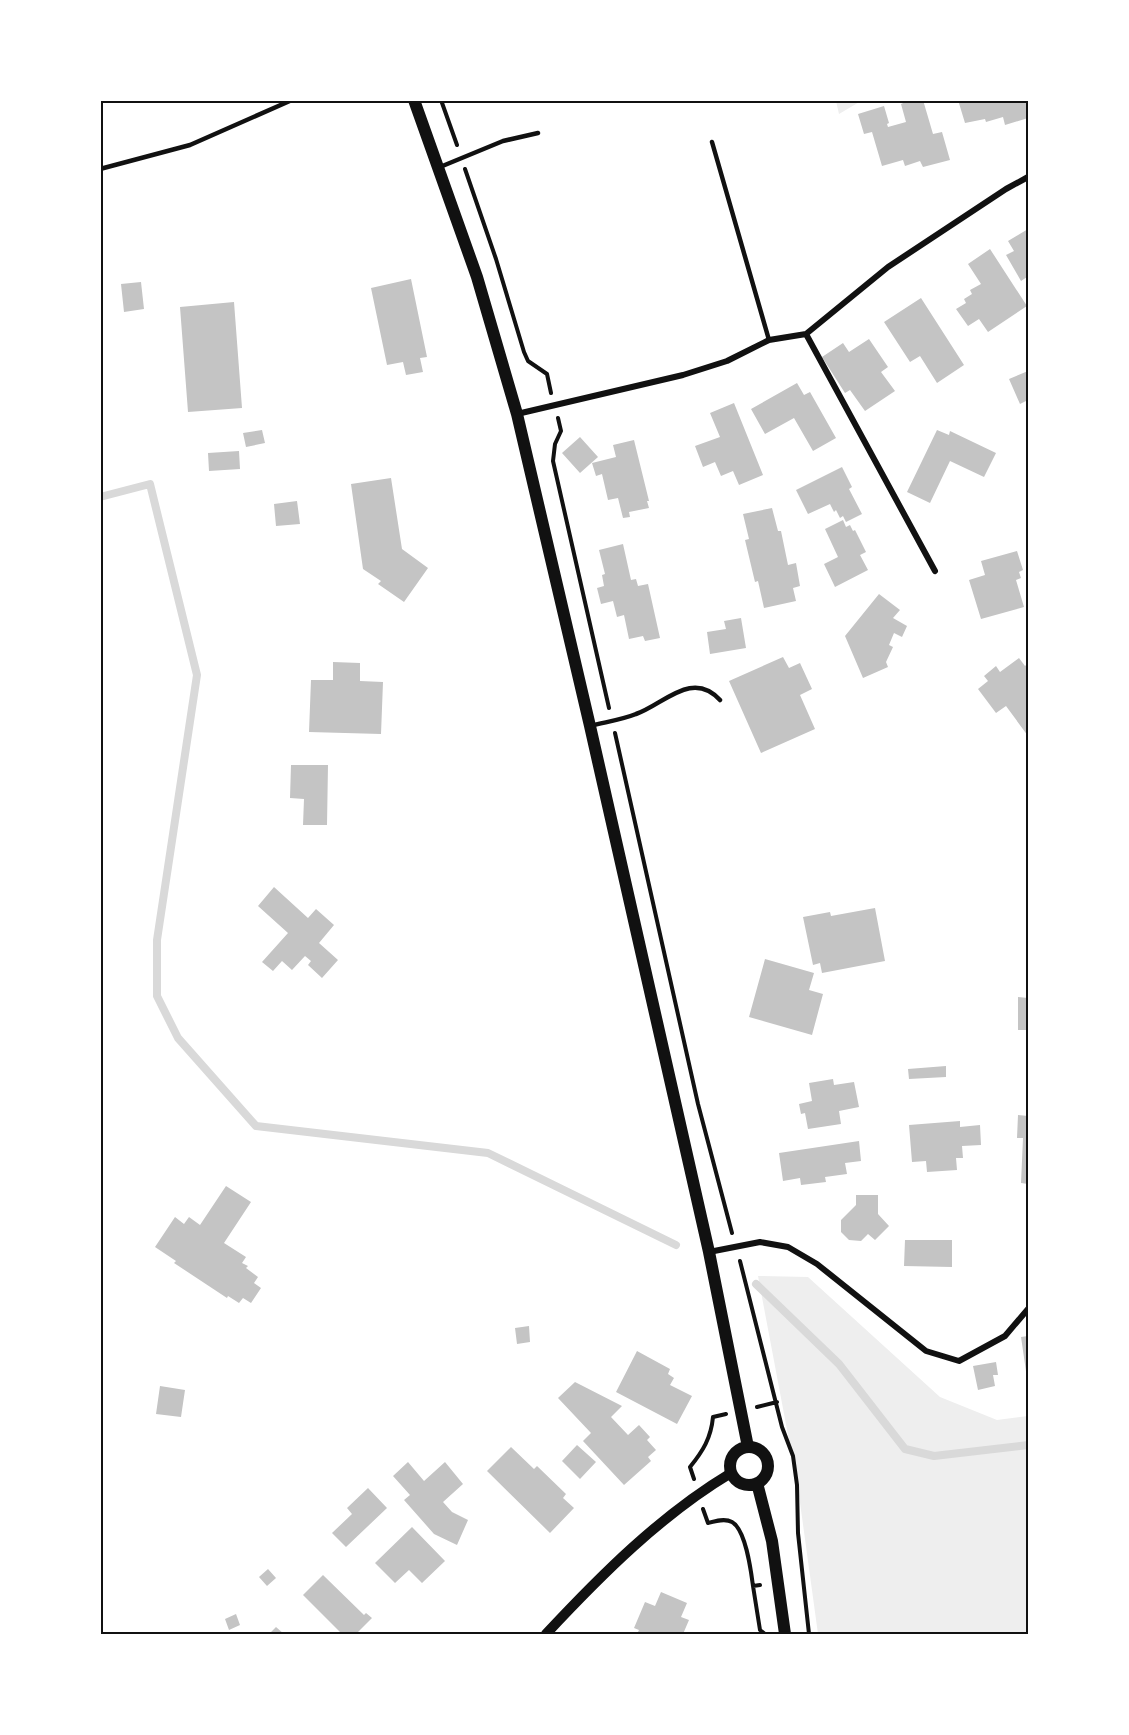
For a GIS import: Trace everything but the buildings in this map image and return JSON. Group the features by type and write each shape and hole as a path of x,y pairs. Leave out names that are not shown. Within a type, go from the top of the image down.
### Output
{"main road":[{"path":"414,100 477,277 517,414 709,1252 748,1447"},
{"path":"748,1447 760,1451 767,1461 766,1474 757,1483 738,1482 731,1473 733,1456 737,1451 748,1447"},
{"path":"757,1483 772,1541 785,1635"}],"street":[{"path":"517,414 683,375 727,361 769,340 806,334 888,267 1006,189 1029,177"},
{"path":"806,334 935,571"},
{"path":"709,1252 760,1242 788,1247 817,1264 926,1350 959,1361 1005,1336 1029,1309"},
{"path":"546,1635 635,1544 698,1493 731,1473"}],"lane":[{"path":"100,169 190,145 292,100"},
{"path":"437,168 503,141 538,133"},
{"path":"712,142 769,340"},
{"path":"590,726 638,714 680,689 703,688 714,693 720,700"}],"path":[{"path":"441,100 496,259 524,352 528,361 548,378"},
{"path":"560,426 553,461 698,1104 795,1467 800,1580 809,1635"},
{"path":"760,1406 777,1401"},
{"path":"691,1471 690,1467 710,1437 712,1417 716,1417"},
{"path":"708,1523 732,1521 739,1529 755,1586 760,1630 764,1633"}],"shaded area":[{"path":"836,100 861,101 839,114"},
{"path":"758,1276 808,1277 940,1397 997,1420 1028,1416 1028,1634 818,1634 798,1488"}],"waterway":[{"path":"100,497 150,484 197,675 157,940 157,996 178,1038 256,1126 488,1153 676,1245"},
{"path":"756,1284 839,1364 905,1449 934,1456 1028,1445"}]}
